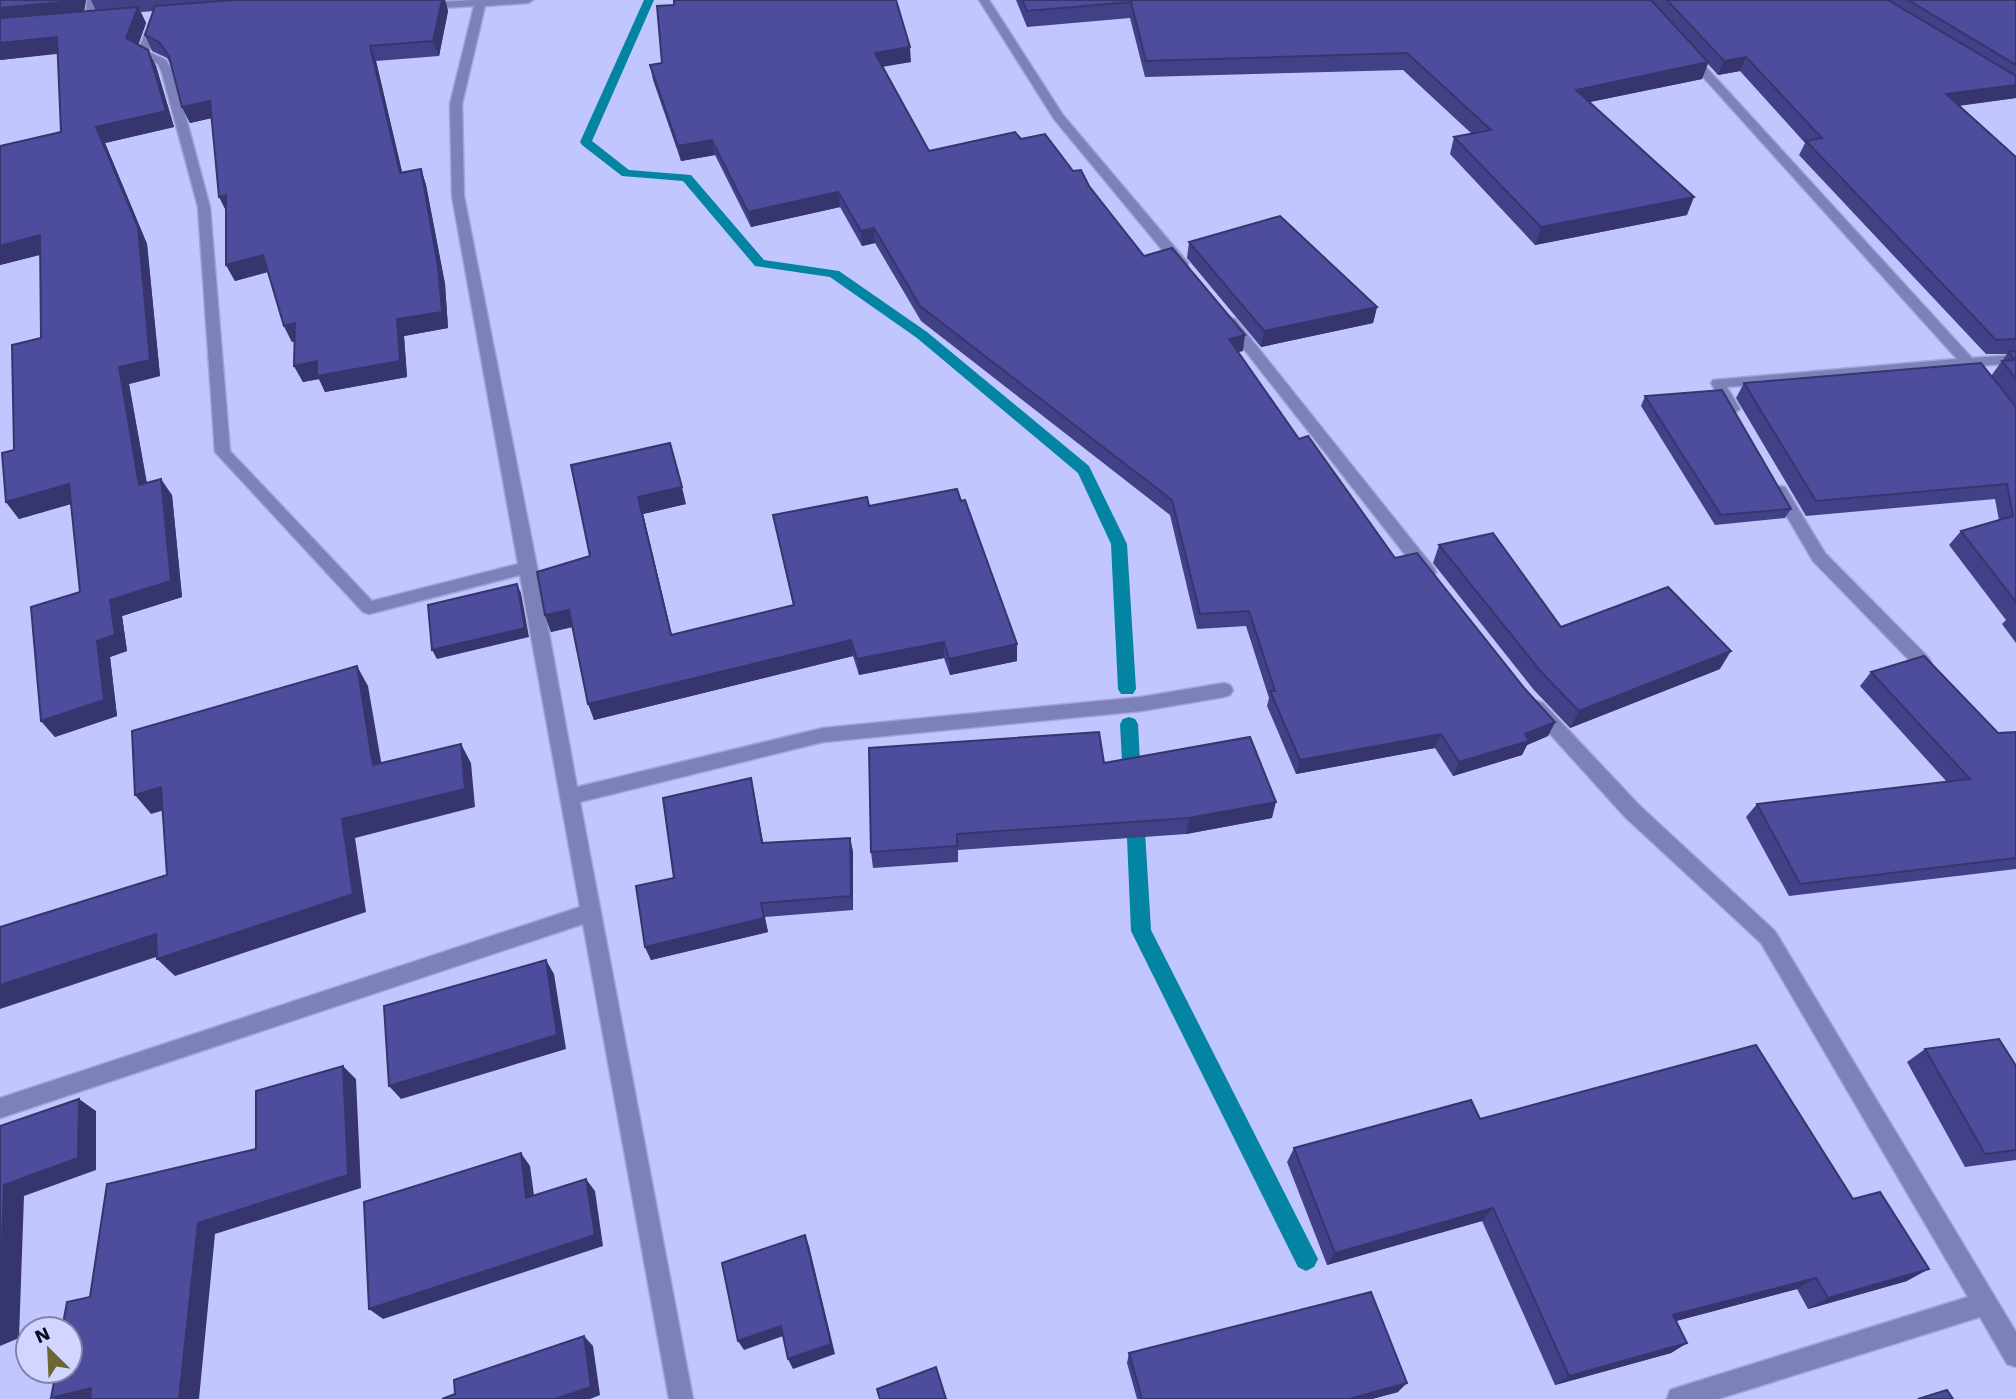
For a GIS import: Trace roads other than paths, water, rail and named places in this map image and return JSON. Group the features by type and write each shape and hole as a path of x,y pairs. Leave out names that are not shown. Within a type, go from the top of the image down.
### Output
{"street":[{"path":"90,22 92,0"},
{"path":"411,6 528,0"},
{"path":"984,0 1058,117 1191,276"},
{"path":"480,3 456,104 458,196 529,567 571,796 589,913 681,1399"},
{"path":"157,17 143,53 162,62 168,73 204,207 223,452 369,608 529,567"},
{"path":"77,23 117,20"},
{"path":"1684,50 1968,361 1984,382"},
{"path":"1216,306 1443,591"},
{"path":"1738,418 1718,383 2016,359"},
{"path":"1772,476 1819,558 1922,662"},
{"path":"571,796 823,736 1141,705 1224,690"},
{"path":"1526,696 1632,811 1768,937 2016,1355"},
{"path":"0,1108 589,913"},
{"path":"1679,1399 1986,1303"}],"waterway":[{"path":"649,0 586,142 626,173 687,178 760,263 834,274 922,335 1084,470 1119,544 1127,689"},
{"path":"1129,724 1132,780"},
{"path":"1135,815 1141,931 1306,1259"}]}
